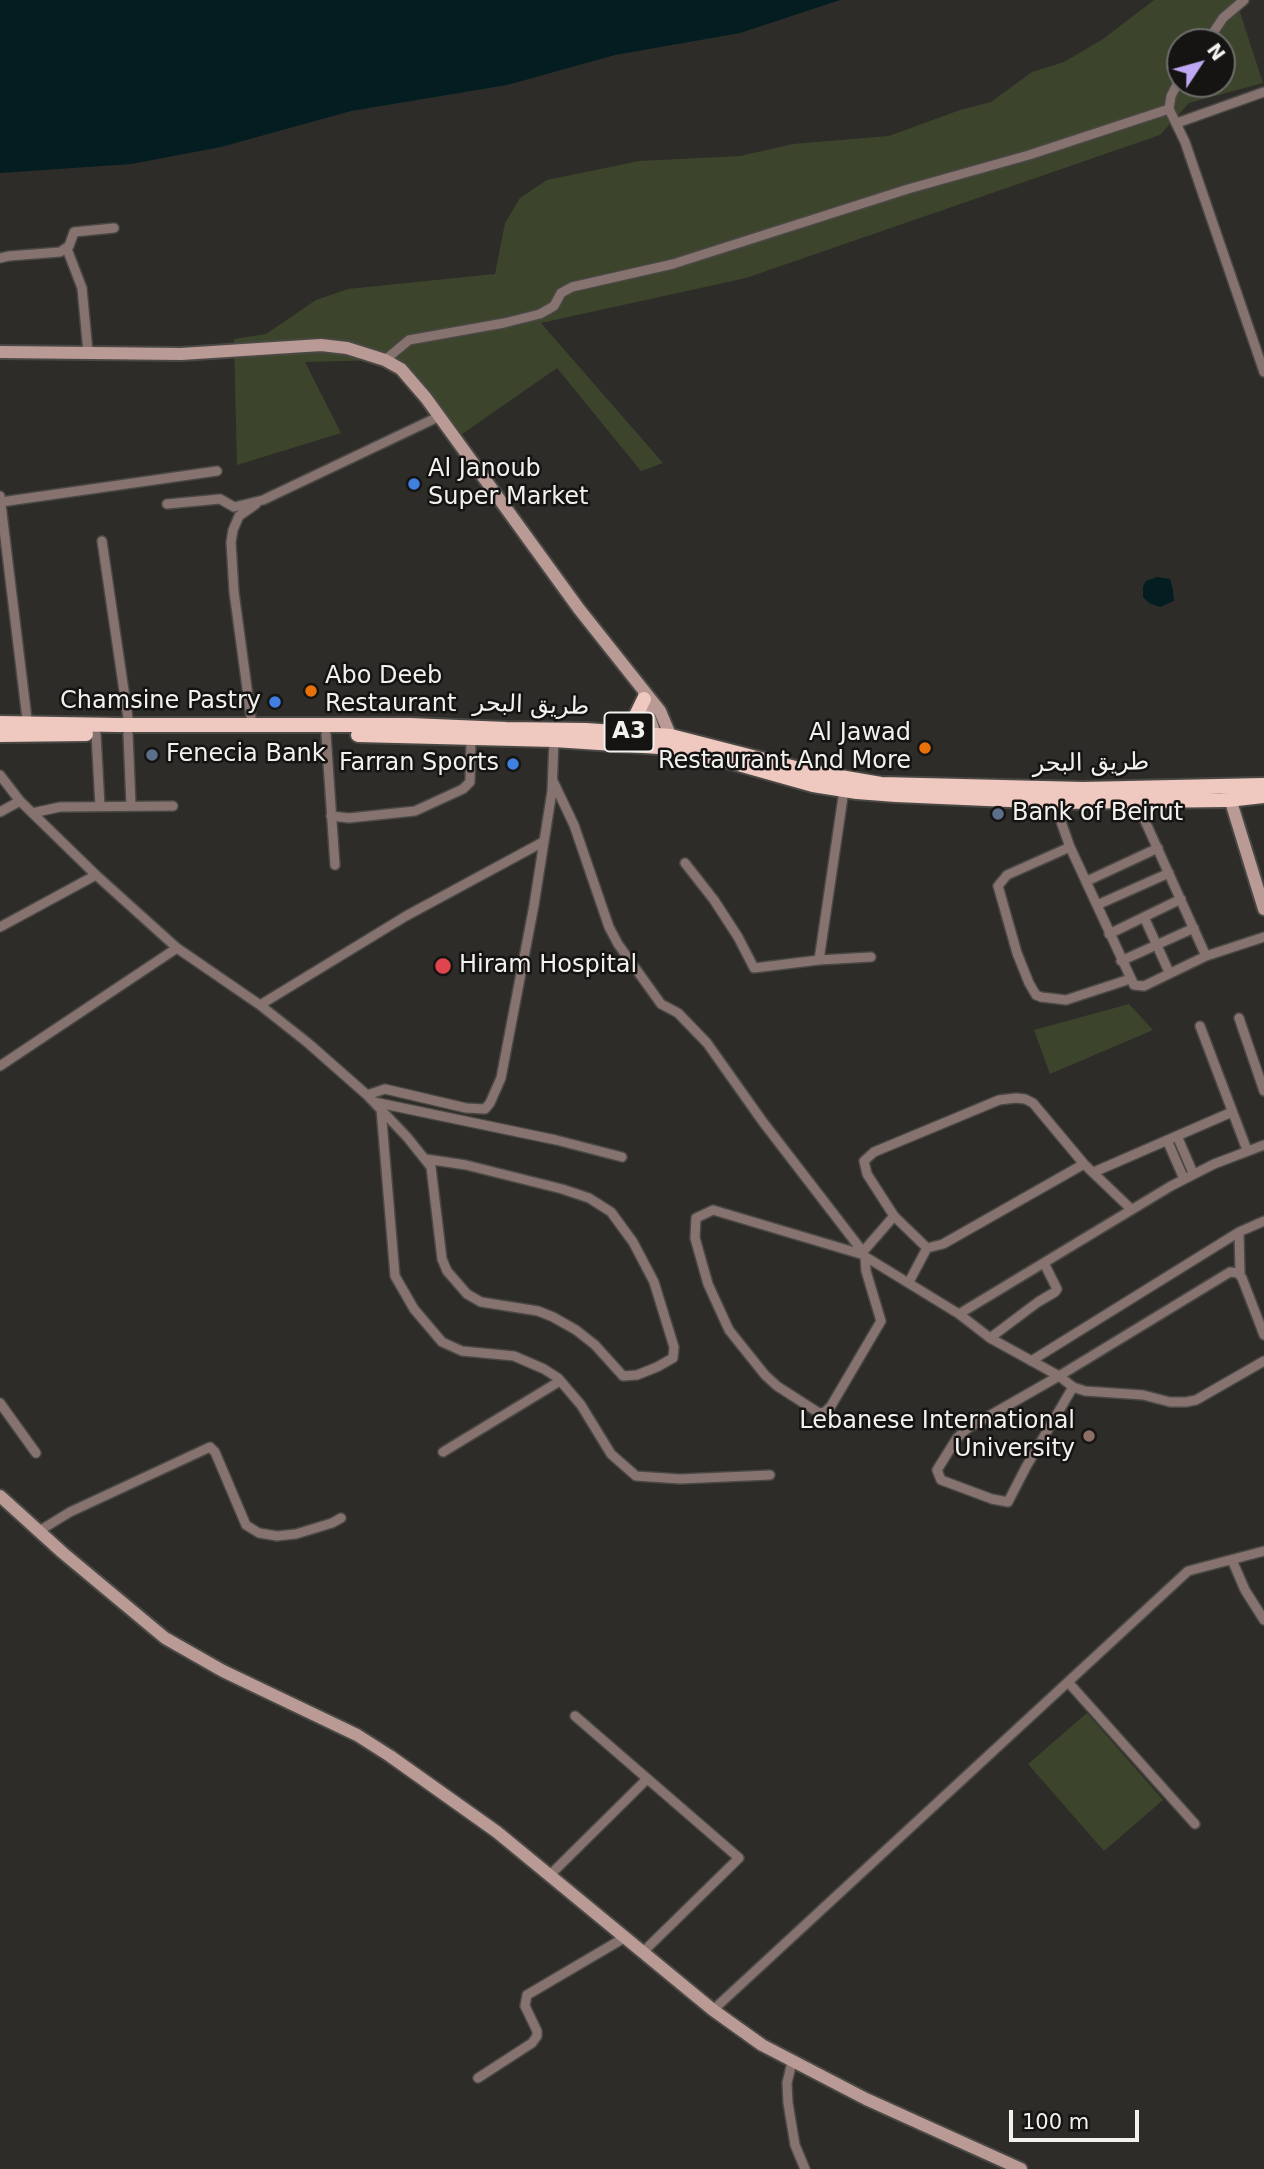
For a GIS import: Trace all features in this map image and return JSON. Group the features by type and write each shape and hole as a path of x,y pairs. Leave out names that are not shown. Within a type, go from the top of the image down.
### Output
{"highway":[{"path":"628,732 644,696"},
{"name":"طريق البحر","path":"0,723 28,729 96,734 128,730 252,725 410,725 628,732 657,741"},
{"name":"طريق البحر","path":"0,735 28,729 657,741 881,784 1228,792 1264,796"},
{"name":"طريق البحر","path":"673,743 813,785 908,796 1054,802 1136,801 1228,792 1264,785"}],"main road":[{"path":"0,352 181,354 321,345 346,348 385,359 412,380 644,696 660,711 673,743"},
{"path":"644,696 657,741"},
{"path":"1228,792 1264,909"},
{"path":"0,1496 165,1638 223,1671 357,1735 497,1832 713,2010 762,2045 792,2063 866,2099 1021,2169"}],"street":[{"path":"1216,28 1223,18 1244,0"},
{"path":"1177,123 1264,92"},
{"path":"1171,98 1169,109 1177,123 1264,372"},
{"path":"385,359 409,340 540,314 554,306 561,293 572,288 673,264 908,189 1041,152 1169,109"},
{"path":"0,258 60,252 67,248 74,232 114,228"},
{"path":"67,248 82,288 88,352"},
{"path":"252,725 234,592 231,542 239,516 263,500 438,417"},
{"path":"1,502 217,471"},
{"path":"0,496 28,729"},
{"path":"167,505 220,499 234,507 263,500"},
{"path":"102,541 128,730 131,805"},
{"path":"96,734 100,806"},
{"path":"326,734 335,865"},
{"path":"331,816 349,818 415,811 463,789 470,782 471,738"},
{"path":"554,740 553,781 534,905 501,1078 490,1104 485,1108 466,1108 385,1089 374,1102 395,1276 414,1309 436,1336 450,1347 462,1351 514,1356 544,1368 560,1381 581,1405 611,1454 636,1476 680,1479 770,1475"},
{"path":"0,775 20,801 96,875 177,948 309,1043 374,1102 426,1159 434,1176 442,1259 447,1271 467,1294 481,1302 538,1311 553,1317 595,1345 623,1376 637,1375 673,1359 674,1348 654,1282 621,1222 601,1203 562,1189 466,1165 426,1159"},
{"path":"553,781 574,825 609,927 618,944 661,1004 678,1013 707,1043 863,1254 881,1321 849,1379 831,1406 825,1412 819,1413 777,1386 729,1330 708,1284 695,1238 696,1218 713,1210 863,1254 959,1314 990,1338 1059,1376 1073,1387 1085,1391 1143,1395 1170,1402 1186,1402 1196,1400 1264,1361"},
{"path":"819,960 844,790"},
{"path":"0,812 20,801"},
{"path":"1136,801 1206,956"},
{"path":"1054,802 1070,847 1134,985 1138,987 1206,956 1264,937"},
{"path":"32,813 60,807 173,806"},
{"path":"260,1006 406,915 543,842"},
{"path":"1070,847 1007,875 998,886 1029,984 1036,995 1066,1000 1130,979"},
{"path":"1087,881 1158,848"},
{"path":"685,863 732,927 754,968 871,957"},
{"path":"1097,905 1169,873"},
{"path":"0,927 96,875"},
{"path":"1109,934 1181,899"},
{"path":"1144,917 1169,972"},
{"path":"1121,961 1194,928"},
{"path":"0,1066 177,948"},
{"path":"1239,1018 1264,1091"},
{"path":"1200,1026 1247,1150"},
{"path":"927,1248 894,1216 863,1165 868,1156 999,1100 1016,1098 1033,1103 1084,1164 1131,1209"},
{"path":"374,1102 556,1140 622,1157"},
{"path":"1094,1172 1232,1112"},
{"path":"1172,1138 1189,1176"},
{"path":"959,1314 1189,1176 1264,1145"},
{"path":"909,1282 927,1248 943,1244 1084,1164"},
{"path":"863,1254 894,1216"},
{"path":"1031,1361 1240,1232 1264,1221"},
{"path":"1240,1232 1240,1274 1264,1335"},
{"path":"990,1338 1055,1292 1057,1289 1044,1263"},
{"path":"1073,1387 1008,1502 992,1499 941,1480 937,1470 962,1433 1230,1272 1240,1274"},
{"path":"443,1452 560,1381"},
{"path":"0,1403 36,1453"},
{"path":"39,1531 69,1512 210,1447 215,1452 246,1525 259,1533 278,1536 296,1534 341,1518"},
{"path":"713,2010 1188,1571 1264,1551"},
{"path":"1232,1560 1245,1590 1264,1620"},
{"path":"1068,1682 1195,1824"},
{"path":"575,1716 739,1858 644,1951"},
{"path":"550,1875 647,1779"},
{"path":"478,2078 531,2043 537,2036 524,2006 527,1996 624,1938"},
{"path":"792,2063 787,2083 788,2103 795,2145 805,2169"}],"green space":[{"path":"1154,0 1236,0 1263,83 1236,90 1236,28 1166,28 1166,98 1208,98 1189,103 1160,135 746,278 541,323 663,463 641,471 557,368 455,439 385,360 305,362 341,433 237,465 234,339 266,334 316,300 348,289 495,274 505,223 520,198 547,180 639,161 740,156 793,144 889,136 960,110 991,102 1032,72 1064,62 1103,39"},
{"path":"1129,1004 1153,1030 1050,1074 1034,1030"},
{"path":"1087,1713 1163,1800 1104,1851 1028,1764"}],"water":[{"path":"0,0 840,0 740,33 615,55 507,85 351,111 221,147 131,164 0,173"},
{"path":"1157,577 1170,579 1173,590 1174,601 1160,607 1149,603 1143,597 1146,581"}],"place":[{"name":"Al Janoub Super Market","path":"414,484"},
{"name":"Abo Deeb Restaurant","path":"311,691"},
{"name":"Chamsine Pastry","path":"275,702"},
{"name":"Al Jawad Restaurant And More","path":"925,748"},
{"name":"Fenecia Bank","path":"152,755"},
{"name":"Farran Sports","path":"513,764"},
{"name":"Bank of Beirut","path":"998,814"},
{"name":"Hiram Hospital","path":"443,966"},
{"name":"Lebanese International University","path":"1089,1436"}]}
